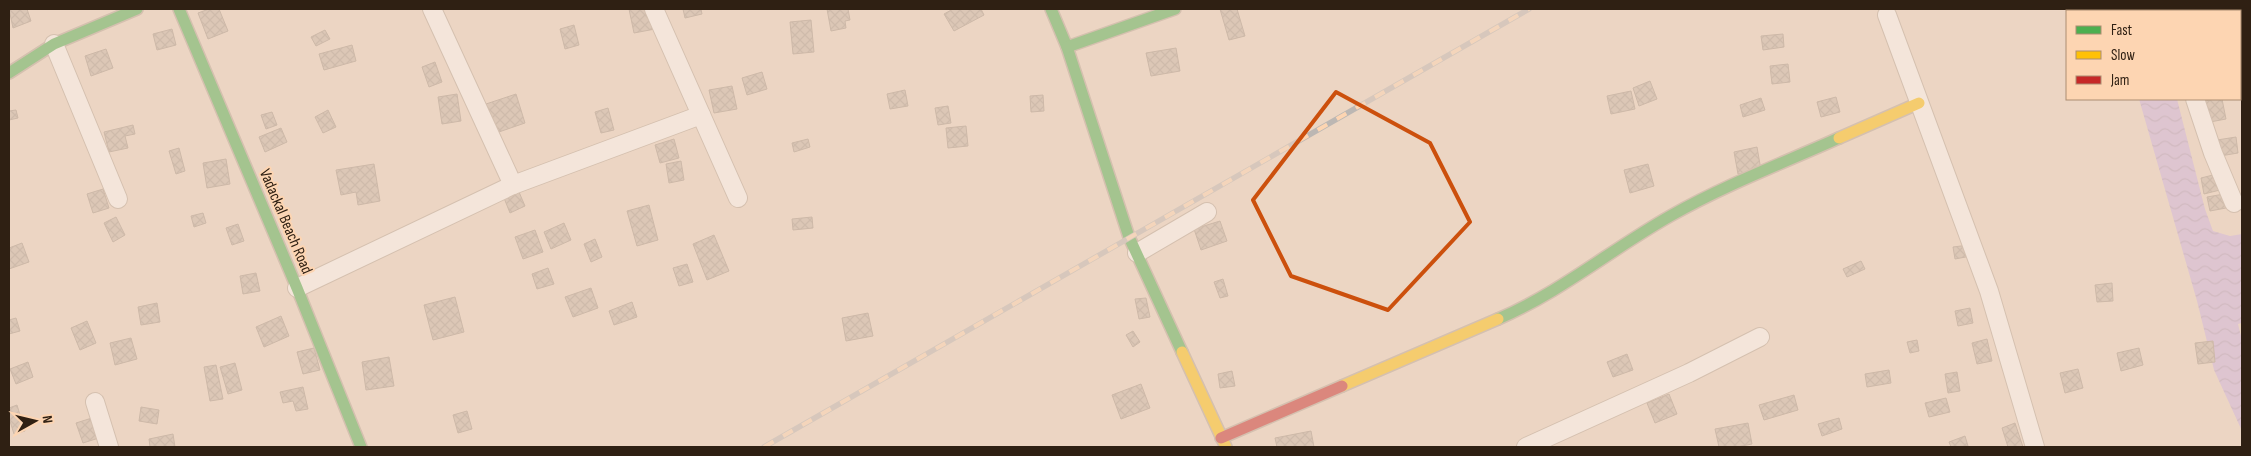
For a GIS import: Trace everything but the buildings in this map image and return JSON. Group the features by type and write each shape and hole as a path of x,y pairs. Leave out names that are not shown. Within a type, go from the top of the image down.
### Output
{"street":[{"path":"9,72 54,44 137,9"},
{"name":"Vadackal Beach Road","path":"179,9 297,288 361,447"},
{"path":"432,9 513,185"},
{"path":"654,9 738,198"},
{"path":"1051,9 1067,47 1129,237 1223,443 1502,317 1568,282 1670,216 1701,200 1919,102"},
{"path":"1067,47 1175,9"},
{"path":"1887,15 1989,291 2035,447"},
{"path":"54,44 118,199"},
{"path":"2195,100 2213,153 2234,203"},
{"path":"297,288 513,185 701,116"},
{"path":"1137,254 1207,212"},
{"path":"1526,447 1689,373 1760,337"},
{"path":"95,402 109,447"}],"highlighted area":[{"path":"1336,92 1430,143 1470,222 1388,310 1291,276 1253,200"}],"water":[{"path":"2139,100 2177,100 2205,209 2213,231 2230,236 2242,234 2242,323 2238,324 2242,340 2242,431 2214,370 2197,301"}],"railway":[{"path":"764,447 1529,9"}],"traffic: fast":[{"path":"9,73 54,44 137,9"},
{"path":"179,9 297,288 361,447"},
{"path":"1051,9 1067,47 1129,237 1182,352"},
{"path":"1067,47 1175,9"},
{"path":"1498,319 1565,283 1650,228 1692,204 1839,138"}],"traffic: slow":[{"path":"1839,138 1919,103"},
{"path":"1342,386 1498,319"},
{"path":"1182,352 1226,447"}],"traffic: jam":[{"path":"1221,438 1342,386"}]}
